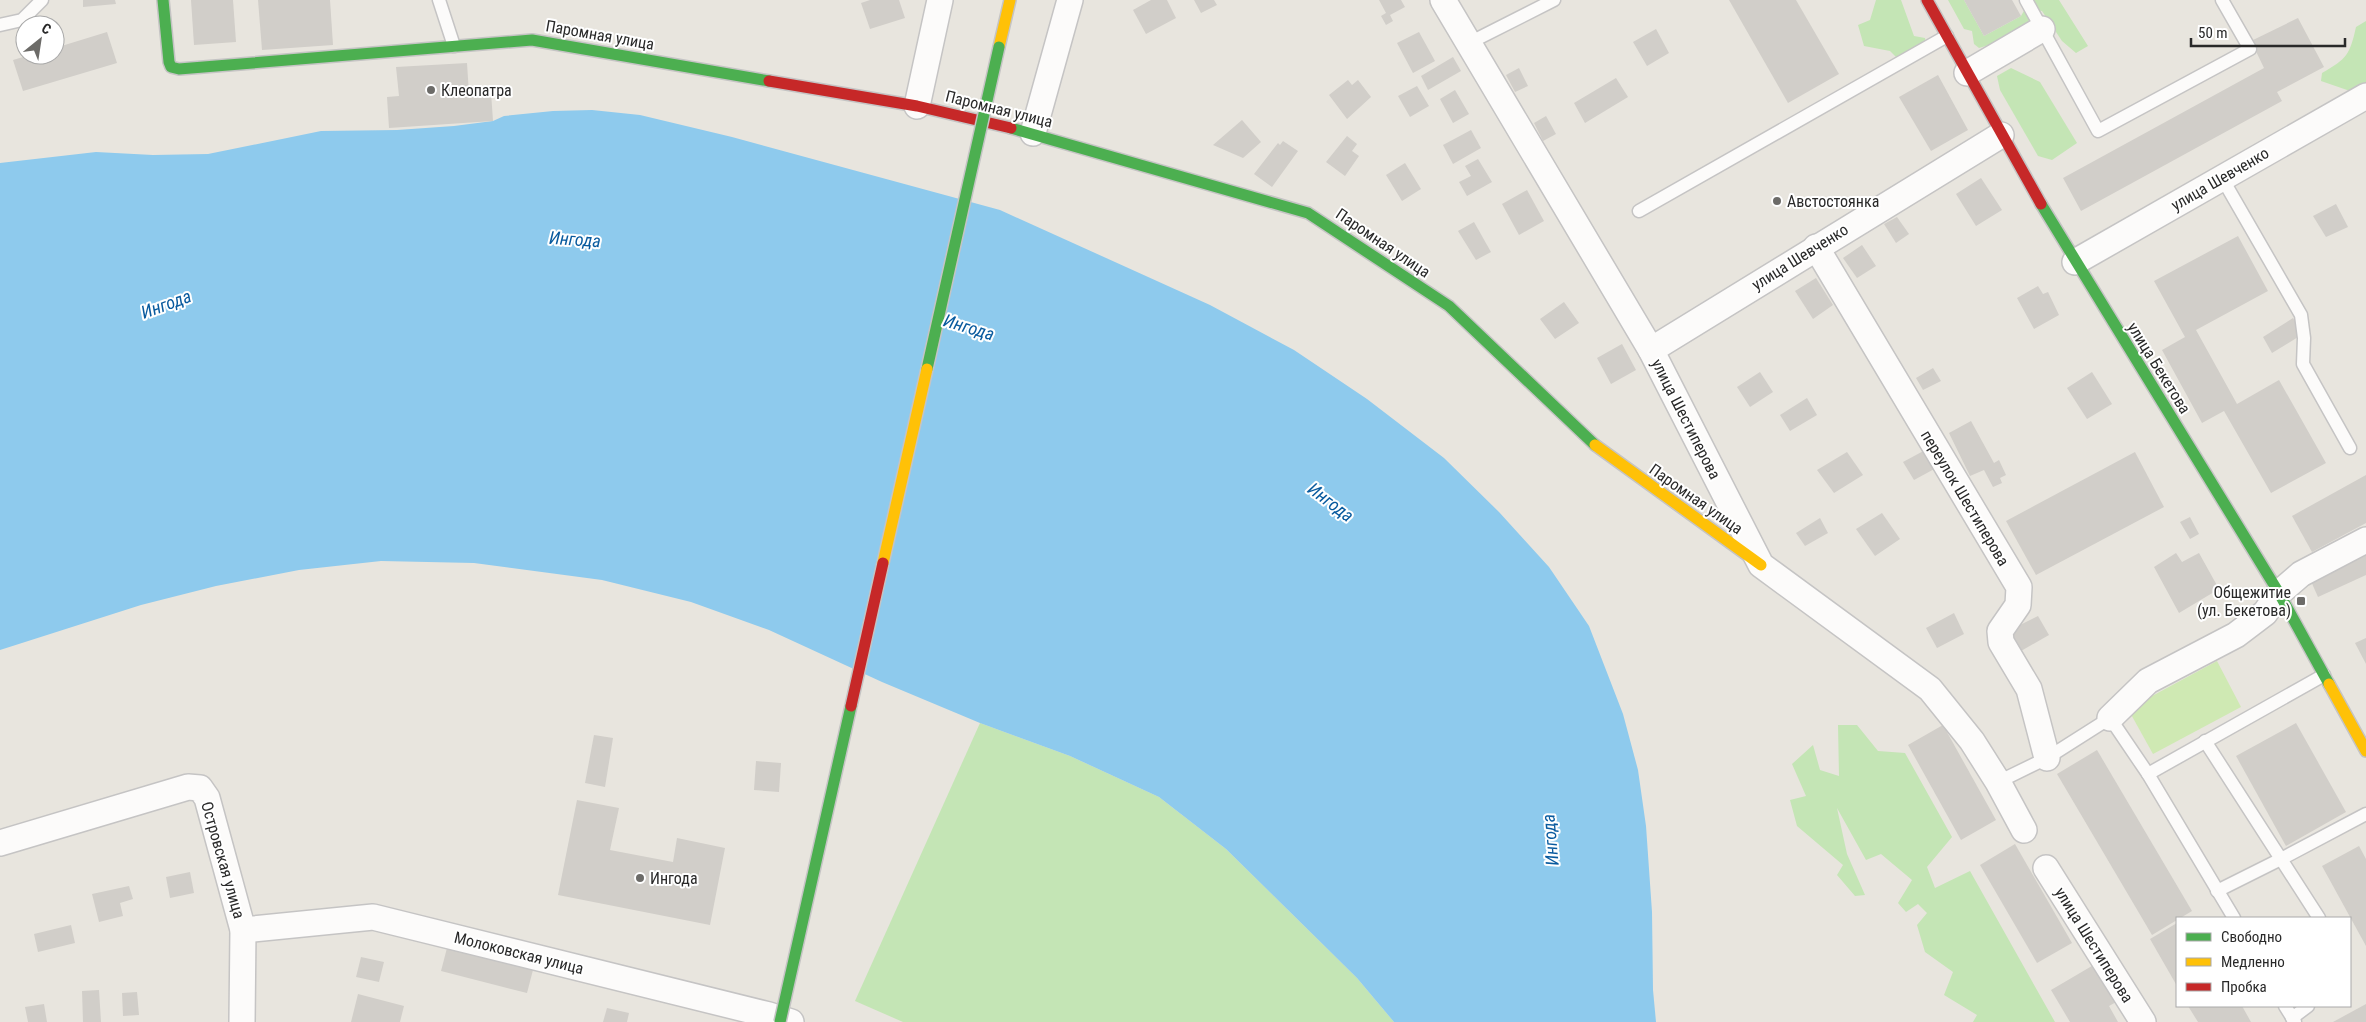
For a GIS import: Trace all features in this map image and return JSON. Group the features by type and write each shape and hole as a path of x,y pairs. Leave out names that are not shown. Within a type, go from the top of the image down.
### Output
{"street":[{"name":"Паромная улица","path":"162,0 169,62 172,67 180,69 532,40 917,106 1033,133 1308,213 1449,306 1602,452 1761,565"},
{"path":"917,106 940,0"},
{"path":"780,1022 1010,0"},
{"path":"1033,133 1070,0"},
{"name":"улица Шестиперова","path":"1442,0 1650,350 1761,565 1930,689 1972,741 1998,782 2024,830"},
{"name":"улица Бекетова","path":"1927,0 2001,135 2075,262 2279,592 2366,751"},
{"path":"1967,74 2042,29"},
{"name":"улица Шевченко","path":"2075,262 2366,96"},
{"name":"улица Шевченко","path":"1650,350 2001,135"},
{"name":"переулок Шестиперова","path":"1816,247 2018,586 2018,605 2000,631 2001,642 2029,689 2048,758"},
{"path":"2110,718 2148,681 2236,635 2265,613 2279,592 2301,574 2366,540"},
{"name":"Островская улица","path":"0,843 188,787 200,788 207,798 243,930 242,1022"},
{"name":"улица Шестиперова","path":"2046,868 2143,1022"},
{"name":"Молоковская улица","path":"243,930 373,917 791,1022"}],"lane":[{"path":"0,25 22,20 42,0"},
{"path":"438,0 454,46"},
{"path":"1469,44 1554,0"},
{"path":"2026,0 2098,131 2250,49 2222,0"},
{"path":"1639,210 1947,36"},
{"path":"2222,178 2300,315 2304,338 2303,364 2350,448"},
{"path":"2148,774 2324,675"},
{"path":"1998,782 2048,758 2110,718 2148,774 2233,917"},
{"path":"2205,741 2318,917"},
{"path":"2217,891 2366,814"},
{"path":"2286,1007 2293,1020 2307,1007"}],"green space":[{"path":"1876,0 1901,0 1914,36 1925,38 1927,55 1906,67 1890,51 1864,46 1858,25 1870,20"},
{"path":"1948,0 1964,0 1984,36 2021,16 2030,0 2059,0 2088,46 2076,53 2062,41 2042,11 2031,9 2027,30 2006,45 1989,45 1979,48 1974,44 1972,31 1964,29"},
{"path":"2366,21 2366,83 2350,91 2321,81 2322,73 2337,64 2346,55 2352,44 2356,27"},
{"path":"2011,68 2040,82 2077,143 2052,160 2038,156 2000,90 1997,76"},
{"path":"2217,661 2241,707 2153,754 2128,709"},
{"path":"980,723 1070,756 1159,797 1226,849 1357,978 1394,1022 903,1022 855,1001"},
{"path":"1838,725 1857,725 1878,751 1905,753 1952,837 1927,867 1935,888 1970,871 2055,1022 1973,1022 1977,1015 1944,995 1953,972 1925,952 1917,925 1927,913 1918,904 1906,912 1898,903 1912,880 1881,854 1866,860 1837,808 1847,854 1865,895 1855,896 1837,875 1843,865 1797,826 1790,800 1806,796 1792,764 1813,745 1820,770 1839,776"}],"water":[{"name":"Ингода","path":"592,110 640,115 732,137 1000,210 1210,305 1294,350 1367,399 1444,458 1499,512 1549,567 1589,626 1623,714 1638,770 1646,826 1652,912 1653,990 1656,1022 1394,1022 1357,978 1226,849 1159,797 1070,756 980,723 882,682 769,630 691,602 602,580 474,563 381,561 299,570 216,586 141,605 0,650 0,163 96,152 153,155 208,154 321,131 397,130 454,126 493,121 504,116 553,111"}],"building":[{"path":"83,0 115,0 116,4 83,7"},
{"path":"191,0 233,0 236,42 194,45"},
{"path":"258,0 330,0 333,45 262,50"},
{"path":"870,0 899,0 905,18 870,29 861,3"},
{"path":"1151,0 1167,0 1176,18 1146,34 1133,10"},
{"path":"1194,0 1214,0 1217,5 1201,13"},
{"path":"1379,0 1401,0 1405,7 1390,15 1393,21 1386,25 1381,16 1386,13"},
{"path":"1729,0 1796,0 1839,74 1788,103"},
{"path":"1964,0 2012,0 2021,16 1984,36"},
{"path":"2298,18 2324,67 2277,92 2282,101 2081,211 2063,178 2264,68 2251,41"},
{"path":"1656,29 1669,53 1647,66 1633,42"},
{"path":"107,32 117,63 23,91 13,60 15,59 15,65 65,65 65,45"},
{"path":"1419,32 1435,61 1413,73 1397,43"},
{"path":"1453,57 1461,71 1428,90 1421,76"},
{"path":"467,63 469,94 491,92 493,121 389,128 387,97 399,96 396,67"},
{"path":"1519,68 1528,86 1515,92 1506,75"},
{"path":"1938,75 1968,130 1931,151 1899,97"},
{"path":"1616,78 1628,97 1585,123 1574,103"},
{"path":"1348,80 1352,85 1358,80 1371,97 1347,119 1329,95"},
{"path":"1417,86 1429,106 1410,117 1398,96"},
{"path":"1455,90 1469,114 1453,123 1440,99"},
{"path":"1546,116 1556,134 1543,141 1534,123"},
{"path":"1242,120 1261,142 1243,158 1213,145"},
{"path":"1471,130 1481,148 1453,164 1443,145"},
{"path":"1347,136 1357,144 1352,151 1359,156 1345,176 1326,162"},
{"path":"1283,141 1298,151 1272,187 1254,174 1278,143 1280,145"},
{"path":"1478,159 1492,182 1467,196 1459,182 1471,176 1465,166"},
{"path":"1405,163 1421,189 1402,201 1386,175"},
{"path":"1981,178 2002,210 1976,226 1956,194"},
{"path":"1527,190 1544,221 1519,235 1502,204"},
{"path":"2336,204 2348,227 2326,237 2313,216"},
{"path":"1897,217 1909,234 1896,243 1884,224"},
{"path":"1474,222 1491,252 1476,260 1458,231"},
{"path":"2238,236 2268,291 2196,330 2237,404 2279,380 2326,463 2271,493 2224,411 2202,423 2162,350 2185,337 2154,281"},
{"path":"1862,245 1876,266 1857,278 1843,258"},
{"path":"1816,278 1833,305 1813,319 1795,291"},
{"path":"2038,286 2043,294 2048,292 2059,315 2034,329 2017,298"},
{"path":"1564,302 1579,323 1555,339 1540,319"},
{"path":"2293,318 2303,334 2272,353 2263,337"},
{"path":"1622,344 1636,370 1611,384 1597,358"},
{"path":"1933,368 1941,381 1923,390 1916,378"},
{"path":"1760,372 1773,392 1750,407 1737,387"},
{"path":"2092,372 2112,404 2087,419 2067,388"},
{"path":"1807,398 1817,415 1790,431 1780,415"},
{"path":"1971,421 1994,463 1999,460 2006,475 2000,478 2002,483 1993,487 1984,470 1970,476 1949,433"},
{"path":"1929,448 1938,467 1914,480 1903,462"},
{"path":"1847,452 1863,475 1834,493 1817,470"},
{"path":"2135,452 2164,507 2036,575 2006,521"},
{"path":"2366,475 2366,523 2312,552 2292,516"},
{"path":"1882,513 1900,539 1875,556 1856,529"},
{"path":"2190,517 2199,534 2190,539 2180,522"},
{"path":"1820,518 1828,533 1805,546 1796,533"},
{"path":"2176,553 2182,562 2199,553 2219,589 2179,613 2154,567"},
{"path":"2366,553 2366,575 2318,597 2310,579"},
{"path":"1954,613 1964,634 1937,648 1926,628"},
{"path":"2038,616 2049,635 2021,651 2010,630"},
{"path":"2366,638 2366,664 2355,643"},
{"path":"2296,723 2346,812 2286,846 2236,756"},
{"path":"1943,725 1996,820 1961,840 1908,745"},
{"path":"594,735 613,738 605,787 585,783"},
{"path":"2097,750 2192,911 2182,917 2176,917 2176,921 2152,935 2057,774"},
{"path":"756,761 781,763 779,792 754,790"},
{"name":"Ингода","path":"577,800 619,808 610,850 673,862 677,838 725,848 710,925 558,895"},
{"path":"2015,844 2072,943 2037,963 1980,865"},
{"path":"2359,846 2366,859 2366,946 2351,917 2322,866"},
{"path":"190,872 194,893 170,898 166,877"},
{"path":"129,886 133,899 120,903 123,916 99,922 92,894"},
{"path":"2176,924 2176,984 2150,939"},
{"path":"71,925 75,943 38,952 34,934"},
{"path":"447,948 533,970 527,993 441,971"},
{"path":"361,957 384,962 379,982 356,977"},
{"path":"2097,963 2118,1001 2109,1006 2118,1022 2070,1022 2051,990"},
{"path":"99,990 101,1022 83,1022 82,991"},
{"path":"137,992 139,1015 123,1016 122,993"},
{"path":"358,994 404,1006 400,1022 351,1022"},
{"path":"44,1004 47,1022 28,1022 25,1007"},
{"path":"2366,1004 2366,1022 2333,1022"},
{"path":"2189,1007 2243,1007 2251,1022 2198,1022"},
{"path":"607,1008 629,1013 627,1022 603,1022"}],"traffic: fast":[{"path":"163,0 169,62 171,67 179,69 532,40 769,81"},
{"path":"927,369 999,47"},
{"path":"1011,128 1308,213 1449,306 1595,445"},
{"path":"2041,204 2279,593 2329,684"},
{"path":"780,1022 851,706"}],"traffic: slow":[{"path":"999,47 1010,0"},
{"path":"883,563 927,369"},
{"path":"1595,445 1761,565"},
{"path":"2329,684 2366,751"}],"traffic: jam":[{"path":"1927,0 2041,204"},
{"path":"769,81 917,106 1011,128"},
{"path":"851,706 883,563"}],"place":[{"name":"Клеопатра","path":"431,90"},
{"name":"Австостоянка","path":"1777,201"},
{"name":"Общежитие (ул. Бекетова)","path":"2301,601"},
{"name":"Ингода","path":"640,878"}]}
